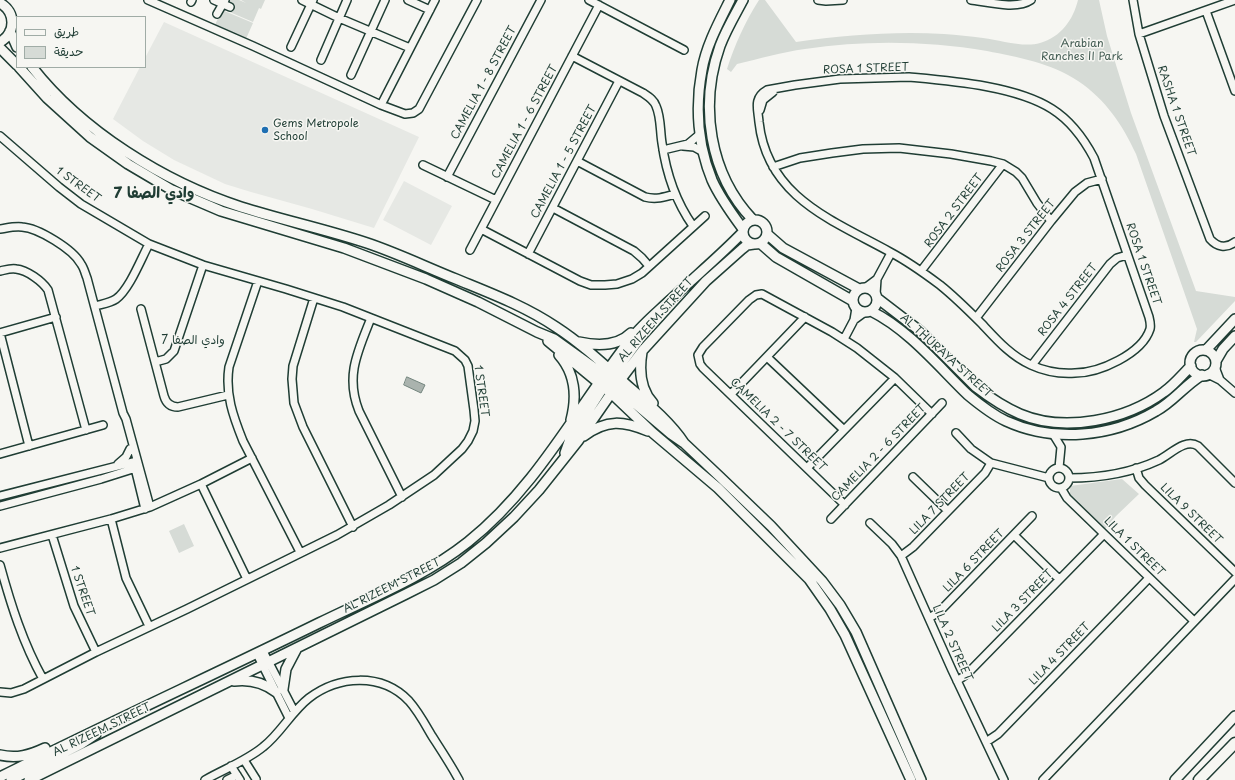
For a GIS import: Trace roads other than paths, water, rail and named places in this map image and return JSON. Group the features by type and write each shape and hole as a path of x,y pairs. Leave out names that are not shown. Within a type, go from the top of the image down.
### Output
{"main road":[{"path":"1198,780 1235,743"}],"street":[{"path":"148,0 381,105 405,114 412,113 419,109 477,0"},
{"path":"214,0 226,3 217,14"},
{"path":"302,0 312,2 340,18 410,48"},
{"path":"321,60 347,0"},
{"path":"351,74 385,0"},
{"path":"408,0 430,10"},
{"path":"381,105 435,0"},
{"name":"CAMELIA 1 - 8 STREET","path":"448,177 541,0"},
{"path":"590,0 684,50"},
{"path":"730,0 717,27 702,69 698,104 703,152 713,181 743,231 746,240 757,244 854,304 860,311 868,311"},
{"path":"743,0 721,46 712,77 709,109 713,144 718,165 738,202 753,220"},
{"path":"818,0 843,0"},
{"path":"971,0 1022,8 1036,0"},
{"path":"1009,5 1020,5 1030,0"},
{"name":"RASHA 1 STREET","path":"1133,0 1139,34 1164,116 1210,239 1218,246 1228,246 1235,242"},
{"path":"1139,34 1235,0"},
{"path":"292,47 312,2"},
{"path":"0,3 7,5 12,19 10,31 6,38 0,42"},
{"name":"CAMELIA 1 - 6 STREET","path":"470,250 599,5"},
{"path":"1206,11 1235,91"},
{"path":"10,31 16,45"},
{"path":"0,48 16,64"},
{"path":"572,56 643,93 655,104 658,111 666,166 675,194 693,226"},
{"path":"20,68 47,98 85,133 128,164 172,190 221,211 344,248 388,263 471,299 554,339 609,380 671,434 684,443 771,526 832,593 864,648 921,780"},
{"path":"33,68 59,96 90,124 127,151 166,175 205,194 228,202 365,242 404,257 523,308 556,327 576,341 654,433 727,496 809,579 838,622 852,648 911,780"},
{"name":"ROSA 1 STREET","path":"909,77 969,84 1017,94 1037,101 1053,109 1065,119 1077,131 1094,158 1149,317 1150,329 1142,341 1127,355 1115,362 1089,372 1053,372 1032,366 1006,349 950,293 921,271 806,205 783,182 773,167 762,140 759,118 760,108 763,100 769,94 795,85 840,79 909,77"},
{"name":"CAMELIA 1 - 5 STREET","path":"528,254 619,81"},
{"path":"683,146 700,134"},
{"name":"1 STREET","path":"0,136 76,200 149,244 202,265 343,307 455,352 465,360 469,372 475,421 473,431 462,449 434,475 402,497 353,527 96,652 18,692 0,692"},
{"path":"663,150 683,146 694,147 703,152"},
{"path":"773,167 800,158 832,152 899,148 951,154 1003,164 1016,172 1022,178 1037,204 1051,221"},
{"path":"577,161 645,197 653,199 675,194"},
{"name":"ROSA 2 STREET","path":"921,271 1003,164"},
{"path":"423,165 496,200"},
{"name":"ROSA 3 STREET","path":"976,318 1051,221 1081,187 1087,183 1102,179"},
{"path":"553,208 634,251 649,266"},
{"path":"481,229 580,281 591,285 609,285 626,282 642,273 705,216"},
{"path":"743,231 748,222 753,220 759,220 764,223 767,228 767,234 764,240 757,244"},
{"name":"RASHA 1 STREET","path":"1206,226 1215,239 1226,242 1235,238"},
{"path":"0,228 21,227 32,229 70,252 82,264 95,306 123,413 126,419 136,465 148,508"},
{"name":"AL RIZEEM STREET","path":"576,341 596,344 615,343 622,340 646,322 713,261 743,231"},
{"path":"767,234 783,248 862,288 870,288 876,296"},
{"path":"95,306 110,302 122,294 129,284 149,244"},
{"name":"AL RIZEEM STREET","path":"63,745 260,653 414,577 457,551 482,530 517,495 569,426 609,380 643,350 706,281 720,268 744,246 757,244"},
{"path":"854,320 876,306 877,279 892,253"},
{"name":"ROSA 4 STREET","path":"1032,366 1110,264 1118,258 1127,255"},
{"path":"713,261 720,268"},
{"path":"155,362 166,359 174,351 202,265"},
{"path":"0,272 10,269 22,270 42,283 50,294 86,430"},
{"path":"699,273 706,281"},
{"path":"844,339 854,320 855,293 877,279"},
{"path":"258,281 229,367 227,381 228,395 236,422 252,458 300,552"},
{"name":"CAMELIA 2 - 7 STREET","path":"805,317 766,296 759,294 749,300 703,347 698,355 698,360 703,368 844,505"},
{"name":"AL THURAYA STREET","path":"876,296 920,332 976,387 1010,410 1036,419 1082,422 1102,419 1135,410 1166,391 1190,366"},
{"path":"314,298 293,366 292,385 294,403 302,427 353,527"},
{"path":"141,309 165,400 170,406 178,407 228,395"},
{"name":"AL THURAYA STREET","path":"868,311 887,321 912,340 968,396 991,412 1005,421 1032,430 1053,434 1070,435 1101,431 1120,427 1139,420 1168,404 1193,380 1205,375"},
{"path":"29,446 0,333 56,317"},
{"path":"731,394 805,317 844,339 894,378 932,414"},
{"path":"371,318 354,363 352,379 353,392 359,411 402,497"},
{"path":"1206,350 1235,319"},
{"path":"564,458 570,439 609,380 642,335 646,322"},
{"path":"537,332 562,358 572,378 574,401 569,426"},
{"path":"1205,375 1214,370 1215,364 1223,349 1235,336"},
{"path":"643,350 640,369 645,392 652,402 677,427 681,433 684,443"},
{"path":"1220,380 1213,354 1206,350 1197,351 1190,362 1190,366 1195,373 1220,380 1235,393"},
{"path":"767,357 844,429"},
{"path":"806,468 894,378"},
{"name":"AL RIZEEM STREET","path":"28,780 424,585 461,563 514,518 539,490 578,441 609,380"},
{"name":"CAMELIA 2 - 6 STREET","path":"831,519 942,403"},
{"path":"123,413 122,420 136,465 138,481 148,508"},
{"path":"578,441 595,429 614,423 629,424 654,433"},
{"path":"0,454 103,426"},
{"path":"956,433 971,449 991,463 1048,478"},
{"path":"1053,434 1061,447"},
{"path":"1059,468 1061,447 1070,435"},
{"path":"1069,478 1104,476 1136,468 1159,460 1184,445 1190,444 1198,446 1235,483"},
{"path":"116,466 126,457 130,449"},
{"path":"0,548 148,508 201,484 252,458"},
{"name":"LILA 7 STREET","path":"901,556 911,550 985,473 991,463"},
{"path":"0,496 116,466 136,465"},
{"path":"114,476 136,465"},
{"path":"1059,468 1065,470 1069,478 1067,484 1061,488 1051,485 1048,478 1053,470 1059,468"},
{"name":"LILA 9 STREET","path":"1136,468 1137,474 1142,482 1235,572"},
{"path":"0,506 114,476 127,475 138,481"},
{"path":"913,477 948,511"},
{"path":"201,484 247,579"},
{"name":"LILA 1 STREET","path":"1061,488 1067,498 1194,621"},
{"name":"LILA 6 STREET","path":"929,618 939,612 1032,516"},
{"path":"111,519 126,578 149,626"},
{"name":"LILA 2 STREET","path":"870,523 892,544 901,556 957,681 1004,780"},
{"name":"LILA 3 STREET","path":"957,681 967,674 1104,534"},
{"name":"1 STREET","path":"52,535 72,600 80,621 96,652"},
{"path":"1014,535 1059,579"},
{"path":"0,565 17,622 29,651 44,679"},
{"name":"LILA 4 STREET","path":"986,742 998,734 1149,578"},
{"path":"1043,780 1235,579"},
{"path":"279,691 286,669 297,648"},
{"path":"260,653 279,691 289,718"},
{"path":"205,780 215,778 231,766 244,760 271,740 284,726 294,711 314,694 333,685 348,681 362,680 384,684 403,695 413,706 459,780"},
{"path":"231,681 256,681 279,691 294,711"},
{"path":"1175,780 1235,716"},
{"path":"11,780 82,744 91,738 102,727"},
{"path":"0,755 21,757 56,744 63,745"},
{"path":"0,778 63,745"},
{"path":"244,760 256,779"},
{"path":"45,780 62,764"},
{"path":"227,780 238,777 231,766"}],"place":[{"name":"Gems Metropole School","path":"265,130"}],"district":[{"name":"وادي الصفا 7","path":"154,194"},
{"name":"وادي الصفا 7","path":"193,341"}],"park label":[{"name":"Arabian Ranches II Park","path":"1082,50"}]}
